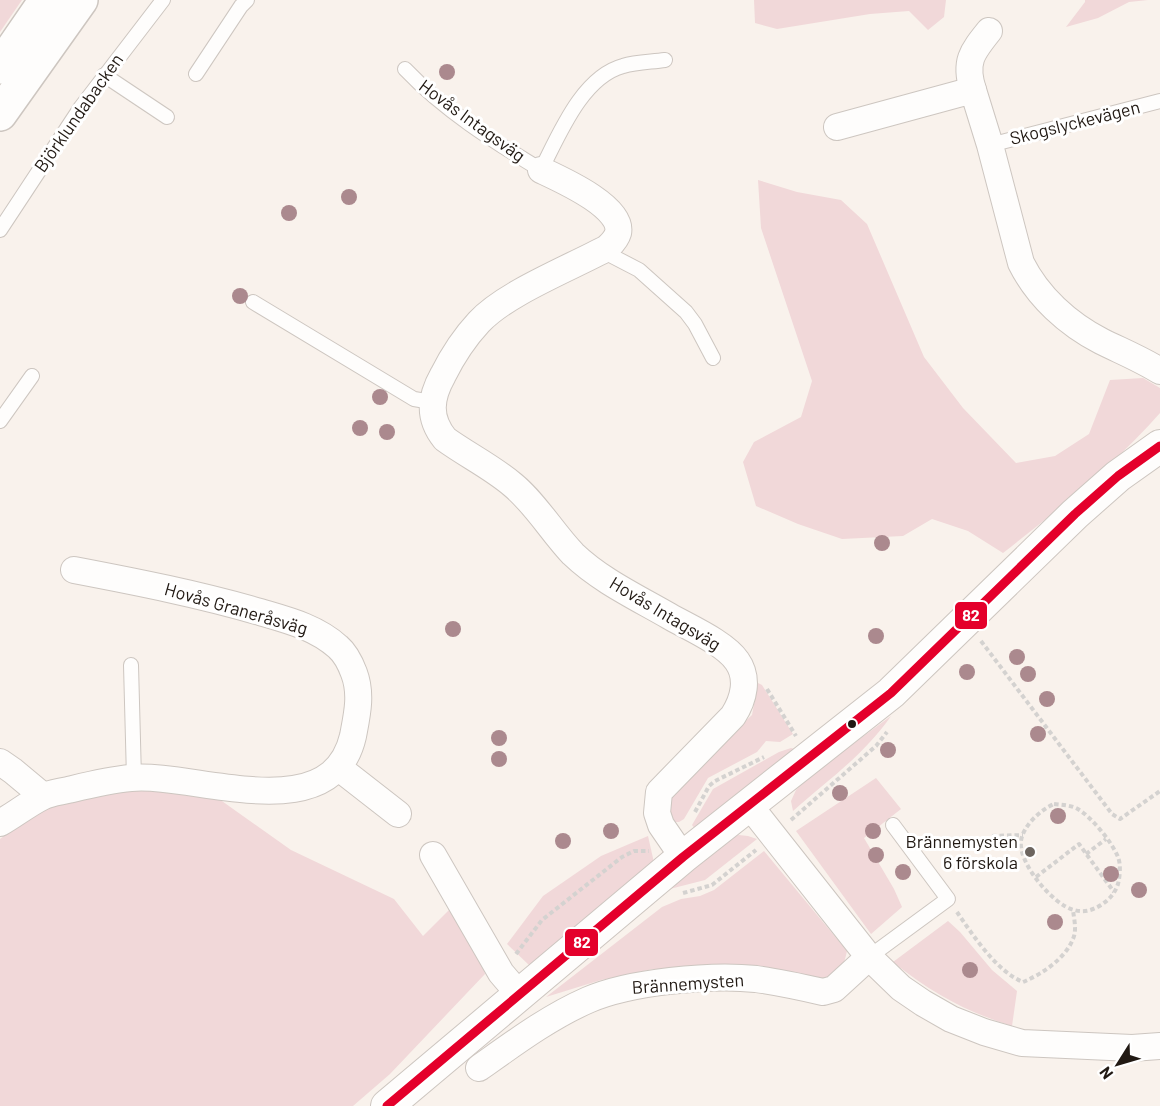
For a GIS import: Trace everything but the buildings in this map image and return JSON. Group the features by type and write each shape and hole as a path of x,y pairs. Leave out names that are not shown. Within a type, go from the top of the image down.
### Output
{"main road":[{"path":"0,67 46,0"},
{"path":"0,96 65,0"},
{"path":"0,114 81,0"}],"street":[{"name":"Skogslyckevägen","path":"989,31 972,52 968,73 990,145 1021,263 1028,277 1050,304 1067,319 1099,340 1160,371"},
{"path":"837,127 974,90"},
{"name":"Hovås Intagsväg","path":"541,170 577,188 610,212 616,221 618,232 614,241 607,248"},
{"path":"432,402 446,368 479,322 494,309 518,294 607,248"},
{"name":"Hovås Intagsväg","path":"432,402 434,420 445,439 515,486 553,532 587,566 615,585 720,646 738,662 745,685 740,705 734,716 659,792 657,813 661,825 683,857"},
{"path":"387,1106 683,857 891,693 1075,514 1118,476 1160,446"},
{"name":"Hovås Graneråsväg","path":"74,570 161,586 294,622 311,629 339,648 354,672 358,697 358,713 352,741 339,768"},
{"path":"0,762 43,796"},
{"path":"0,823 43,796 105,781 134,778 158,779 236,789 279,790 312,784 339,768 398,814"},
{"path":"749,804 869,957 901,988 951,1019 1022,1043 1132,1048 1160,1046"},
{"path":"433,855 501,973 519,994"},
{"name":"Brännemysten","path":"479,1068 570,1008 613,991 643,984 727,978 756,980 824,992 834,989 869,957"}],"lane":[{"name":"Björklundabacken","path":"0,230 81,106 163,0"},
{"path":"196,74 242,2"},
{"name":"Hovås Intagsväg","path":"405,69 420,85 462,118 541,170 571,113 593,85 610,71 623,66 665,60"},
{"path":"104,75 167,117"},
{"name":"Skogslyckevägen","path":"990,145 1160,101"},
{"path":"607,248 612,256 639,270 686,312 713,358"},
{"path":"253,302 414,399 432,402"},
{"path":"0,421 32,376"},
{"path":"131,665 134,778"},
{"path":"869,957 948,899 893,825"}],"path":[{"path":"978,636 1112,814 1120,819 1160,791"},
{"path":"1054,804 1066,805 1087,815 1117,855 1119,877 1114,892 1106,902 1084,912 1073,910 1053,898 1022,855 1023,835 1027,827 1047,807 1054,804"},
{"path":"992,836 1023,835"},
{"path":"1086,854 1106,839"},
{"path":"1036,877 1079,844 1114,892"},
{"path":"948,899 968,929 995,961 1014,979 1023,982 1038,976 1062,956 1073,939 1075,929 1073,910"}],"shaded area":[{"path":"0,0 22,0 0,32"},
{"path":"754,0 946,0 944,17 928,30 909,11 870,14 777,29 755,23"},
{"path":"1085,0 1148,0 1129,2 1098,18 1066,27"},
{"path":"758,180 797,192 841,200 867,224 924,357 963,408 1016,463 1055,456 1089,434 1110,380 1143,378 1160,388 1160,413 1104,469 1003,553 968,531 932,519 903,536 842,539 756,506 743,462 754,442 801,417 812,381 761,228"},
{"path":"758,683 762,685 793,734 780,742 766,741 757,752 708,778 684,819 673,822 670,818 669,792 752,715"},
{"path":"891,716 857,755 793,811 791,801 796,790 808,777"},
{"path":"795,749 695,829 692,825 713,789 779,752"},
{"path":"876,778 901,809 864,838 902,907 871,934 796,831"},
{"path":"126,788 205,789 291,850 394,899 423,936 453,906 478,943 485,974 390,1074 353,1106 0,1106 0,839 40,810"},
{"path":"739,835 757,839 705,880 658,892 728,837"},
{"path":"648,836 655,867 530,966 507,944 543,896 601,856"},
{"path":"764,851 847,951 843,965 838,972 826,979 765,967 734,964 690,969 653,969 601,980 546,997 662,907 714,890"},
{"path":"948,921 992,970 1017,991 1012,1026 949,1000 893,962"}],"transit line":[{"name":"82","path":"387,1106 683,857 891,693 1075,514 1118,476 1160,446"}],"place":[{"name":"Brännemysten 6 förskola","path":"1030,852"}]}
